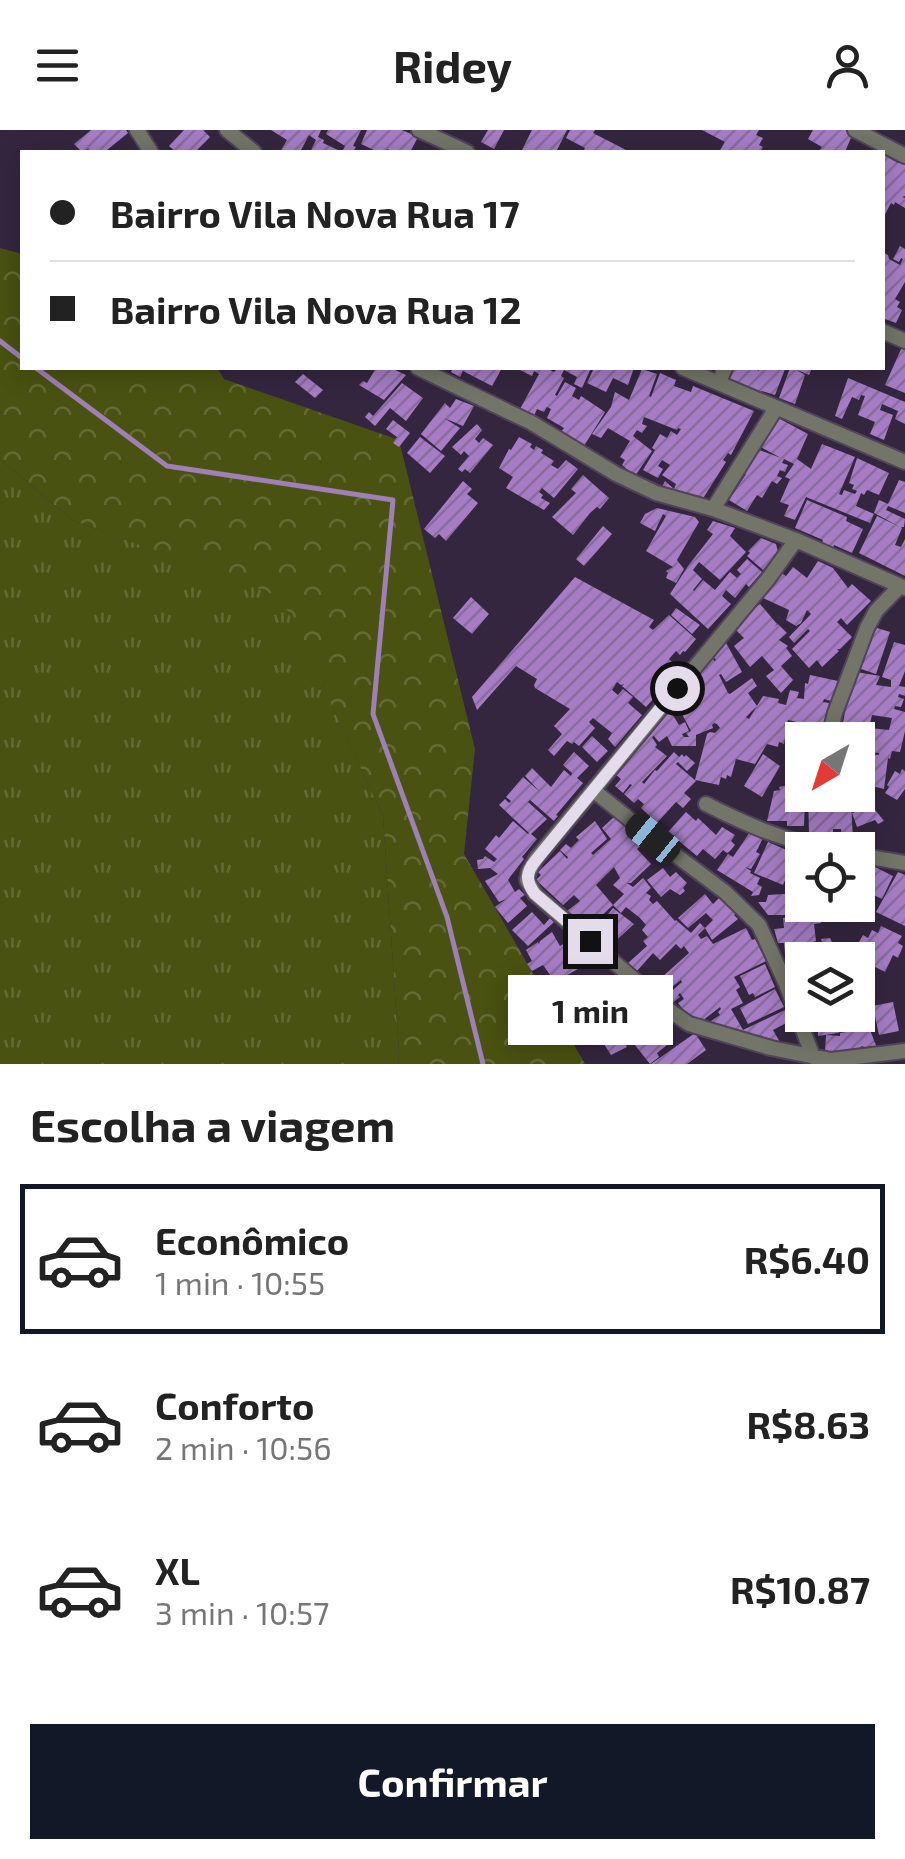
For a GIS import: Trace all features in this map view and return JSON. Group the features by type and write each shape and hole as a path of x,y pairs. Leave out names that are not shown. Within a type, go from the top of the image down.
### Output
{"street":[{"path":"228,130 252,150"},
{"path":"419,130 450,149"},
{"path":"855,130 905,156"},
{"path":"422,370 532,423 616,474 656,493 796,540 902,587 876,612 866,628 832,722"},
{"path":"693,370 722,375 776,408 905,462"},
{"path":"712,509 776,408"},
{"path":"796,540 532,865 527,880 535,894 657,1002 689,1024 771,1048 831,1060 905,1051"},
{"path":"593,790 725,892 759,925 813,1057"},
{"path":"706,804 785,839"},
{"path":"875,858 905,863"}],"green space":[{"path":"0,248 20,253 20,370 218,370 224,379 399,440 475,749 464,854 585,1064 398,1064 383,816 281,597 72,520 0,459"},
{"path":"0,459 72,520 281,596 383,816 398,1064 0,1064"}],"building":[{"path":"91,130 128,133 107,150 80,150 74,144"},
{"path":"184,130 203,130 210,137 197,150 174,150 169,146"},
{"path":"271,130 321,130 318,137 323,143 338,150 311,150 316,140 309,135 301,150 281,150 287,140"},
{"path":"328,130 361,130 353,146 356,147 343,150 345,146 326,134"},
{"path":"367,130 402,130 418,137 411,150 374,150 361,144"},
{"path":"488,130 504,130 494,149 481,142"},
{"path":"532,130 567,130 557,150 522,150"},
{"path":"570,130 595,130 593,133 626,150 584,150 566,138"},
{"path":"702,130 759,130 756,135 763,138 759,145 763,147 720,150 725,142"},
{"path":"813,130 853,133 846,150 820,150 822,147 808,139"},
{"path":"885,156 898,163 900,159 905,161 905,208 891,203 885,214"},
{"path":"900,246 905,249 905,282 895,299 902,310 896,323 885,319 885,254 900,265 903,259 893,259"},
{"path":"902,347 905,348 905,393 885,385"},
{"path":"375,370 395,370 406,375 384,400 359,385 367,383"},
{"path":"452,370 501,370 492,386 463,371 460,377"},
{"path":"520,370 564,370 555,395 565,382 576,388 572,396 579,400 581,396 605,412 584,446 547,418 551,409 537,409 534,416 520,409 539,374 534,371 532,376"},
{"path":"564,370 590,370 582,388 574,384 577,377"},
{"path":"593,370 633,370 628,385 613,378 606,392 587,383"},
{"path":"642,370 645,370 657,374 651,397 660,373 676,380 674,386 691,392 693,386 754,411 702,500 662,487 665,481 674,489 676,484 662,475 670,465 662,460 658,478 643,470 655,450 652,448 660,434 667,438 671,431 677,435 681,429 644,417 642,424 647,426 633,436 652,451 635,476 622,465 625,460 620,457 630,441 608,428 601,438 592,434 611,407 615,392 629,400"},
{"path":"733,370 785,370 775,395 762,391 760,394 729,381"},
{"path":"789,370 805,375 795,404 779,398"},
{"path":"303,374 323,390 315,398 295,382"},
{"path":"848,378 905,402 905,424 895,419 898,411 882,404 880,410 893,415 884,440 870,434 875,422 858,415 865,396 861,395 859,400 852,397 842,419 835,416"},
{"path":"402,383 423,398 406,421 390,408 375,426 365,417 369,412 373,416"},
{"path":"456,399 474,406 463,426 444,418 460,428 441,451 421,434 445,403 450,408"},
{"path":"780,419 808,434 797,459 811,469 822,444 855,457 839,494 844,490 855,494 857,491 849,483 857,458 889,473 879,495 867,490 864,495 861,493 856,506 874,514 870,523 806,497 795,520 784,516 789,505 780,502 790,479 785,477 794,464 784,459 782,463 788,465 777,476 782,478 777,484 772,481 762,498 757,495 747,511 729,500 746,474 743,472 754,448 781,458 759,446"},
{"path":"393,420 410,433 399,447 393,443 397,437 386,429"},
{"path":"477,424 482,430 475,439 479,443 483,438 493,445 470,473 465,469 462,472 458,469 469,456 452,447"},
{"path":"420,437 445,456 430,473 407,453"},
{"path":"519,437 532,444 534,450 536,446 543,450 541,453 554,461 551,465 558,469 566,460 578,469 554,498 542,488 541,498 550,503 544,510 506,488 513,477 499,468"},
{"path":"583,475 609,498 600,509 590,513 573,535 552,517 576,493 571,489"},
{"path":"899,480 905,482 905,513 888,506 886,510 905,519 895,545 901,547 905,539 905,576 859,553 877,516 900,527 874,513 879,500 888,504"},
{"path":"463,481 472,489 467,494 478,503 446,541 439,534 435,538 424,529"},
{"path":"807,500 847,517 846,521 863,529 852,553 834,545 833,548 795,528"},
{"path":"657,508 695,517 699,522 677,560 684,569 676,583 666,578 666,571 673,567 646,551 666,516 663,514 655,531 640,523 645,514"},
{"path":"713,521 735,528 730,536 746,552 720,580 699,562 693,570 702,579 693,590 703,580 715,590 730,572 737,578 741,574 737,570 747,559 762,572 735,598 726,590 722,596 731,604 708,629 670,594 713,534 707,530"},
{"path":"603,526 612,534 584,566 576,559"},
{"path":"761,538 776,544 778,552 763,570 747,556"},
{"path":"818,561 833,568 848,588 852,584 871,601 847,625 841,618 837,622 852,637 822,667 817,660 809,668 792,649 810,631 794,643 789,637 811,614 807,610 796,626 786,620 789,610 763,598 780,572 786,576 793,567 807,578"},
{"path":"575,577 654,620 649,627 653,630 669,615 696,639 685,652 680,655 676,651 669,659 672,662 663,673 667,677 646,707 624,684 617,682 612,690 618,695 623,689 633,697 628,703 642,715 615,747 608,739 612,733 593,718 589,722 595,728 579,746 567,741 554,756 548,750 562,734 554,726 570,709 535,688 537,679 516,666 477,710 472,697"},
{"path":"471,597 489,614 472,634 453,618"},
{"path":"760,604 777,624 774,627 778,624 787,633 779,640 788,646 792,656 781,666 793,680 781,693 766,676 774,670 762,656 750,667 734,646 744,638 735,629"},
{"path":"676,608 700,625 692,634 671,615"},
{"path":"874,627 890,632 876,674 858,668"},
{"path":"725,641 742,672 726,682 719,675 730,694 752,678 757,686 748,693 757,706 763,696 779,699 778,703 786,705 790,690 799,692 797,698 804,699 810,675 838,681 831,701 823,702 829,703 825,722 788,720 784,744 767,744 755,764 736,759 731,777 727,775 726,779 721,777 724,762 719,785 695,780 707,734 720,728 717,724 696,735 696,746 672,746 667,736 659,742 652,737 655,747 667,756 644,784 674,752 695,763 687,771 676,764 696,781 684,793 691,799 683,808 676,802 657,823 641,808 644,804 638,799 634,803 624,794 632,785 623,793 615,786 621,779 614,773 669,709 679,725 685,722 689,731 682,734 689,737 686,733 691,731 675,701 699,685 695,676 704,665 708,669 705,664 712,656 716,660 712,655"},
{"path":"894,642 905,645 905,671 899,686 905,687 905,696 899,694 904,699 901,707 894,709 905,712 905,731 900,752 892,751 888,758 884,789 875,787 875,754 879,753 875,753 875,729 889,730 892,718 872,715 870,722 843,722 856,672 880,676 876,685 891,687 891,680 882,677"},
{"path":"592,736 608,751 597,762 582,747"},
{"path":"574,752 589,766 577,778 583,783 554,821 528,802 547,819 531,834 537,839 508,880 515,892 519,889 525,895 520,898 527,906 508,923 495,907 506,899 499,902 485,881 498,874 490,868 478,869 477,860 485,856 494,862 497,859 485,849 513,821 529,833 499,805 505,799 511,801 506,797 523,777 540,792 525,776 532,768 551,787 564,770 571,776 563,765"},
{"path":"763,754 780,766 762,797 744,786"},
{"path":"902,769 905,789 897,800 885,793 895,771 900,774"},
{"path":"785,786 785,812 804,812 804,826 767,821 774,791"},
{"path":"875,810 884,821 857,827 852,813"},
{"path":"686,812 716,835 722,827 735,835 731,841 735,845 715,859 703,849 697,856 668,832"},
{"path":"808,812 852,812 853,832 833,829 809,832"},
{"path":"614,817 644,843 637,849 651,864 627,883 633,887 643,878 651,888 646,893 651,896 649,900 653,904 657,901 691,933 700,923 705,928 698,935 701,939 707,936 713,944 746,928 755,939 766,961 734,977 743,1003 731,1009 743,1030 785,1010 785,1024 773,1030 781,1044 708,1023 720,1015 720,1007 702,1021 682,1014 685,1012 678,1003 684,999 680,993 671,1004 665,997 681,980 660,993 652,986 689,953 676,944 660,960 653,953 636,972 627,964 647,946 643,941 648,937 642,930 646,925 626,907 621,913 613,905 597,920 601,923 613,908 634,924 609,947 567,911 580,901 574,895 563,905 536,880 541,875 538,872 560,851 567,859 560,850 566,844 571,848 579,840 576,837 595,821 607,839 593,855 611,839 602,828","holes":["614,867 620,878 613,885 624,894 613,905 596,885"]},
{"path":"750,832 763,838 751,869 745,867 760,878 757,884 762,887 759,895 751,896 753,892 717,870 728,854 733,857"},
{"path":"768,842 785,849 783,885 754,873"},
{"path":"875,867 893,876 882,899 875,896"},
{"path":"663,868 670,877 676,872 687,883 680,895 670,889 661,897 647,880"},
{"path":"898,872 905,875 905,926 876,912"},
{"path":"705,894 713,904 720,897 736,913 738,919 712,940 705,928 713,920 706,913 688,928 678,918"},
{"path":"785,894 785,915 768,915 758,902 766,902 768,895"},
{"path":"532,912 544,925 550,918 554,922 528,946 512,930"},
{"path":"783,918 785,922 821,922 814,924 816,941 785,942 785,954 784,943 778,943 774,929 784,928"},
{"path":"881,926 902,936 898,958 893,955 885,972 875,967 875,942 859,942 863,935 868,938 872,930 878,933"},
{"path":"552,932 560,946 572,939 597,958 555,982 543,965 532,971 526,950"},
{"path":"765,964 775,987 755,997 753,993 749,995 740,976"},
{"path":"614,975 632,992 600,1012 593,1004 614,989 607,980"},
{"path":"565,979 582,1007 562,1020 557,1012 568,1005 566,1002 551,1012 537,997"},
{"path":"775,989 784,1007 748,1024 740,1008"},
{"path":"630,997 642,1013 618,1030 608,1015"},
{"path":"893,1002 899,1031 879,1035 875,1006"},
{"path":"650,1008 658,1014 653,1018 667,1045 650,1064 623,1030"},
{"path":"604,1024 610,1035 618,1030 627,1047 611,1055 595,1030"},
{"path":"871,1032 877,1048 865,1051 863,1046 861,1051 825,1052 826,1035"},
{"path":"695,1033 706,1050 687,1064 651,1064"}],"waterway":[{"path":"0,341 20,356"},
{"path":"39,370 167,466 393,500 373,714 447,917 483,1064"}],"route":[{"path":"590,941 535,894 527,876 677,688"}]}
